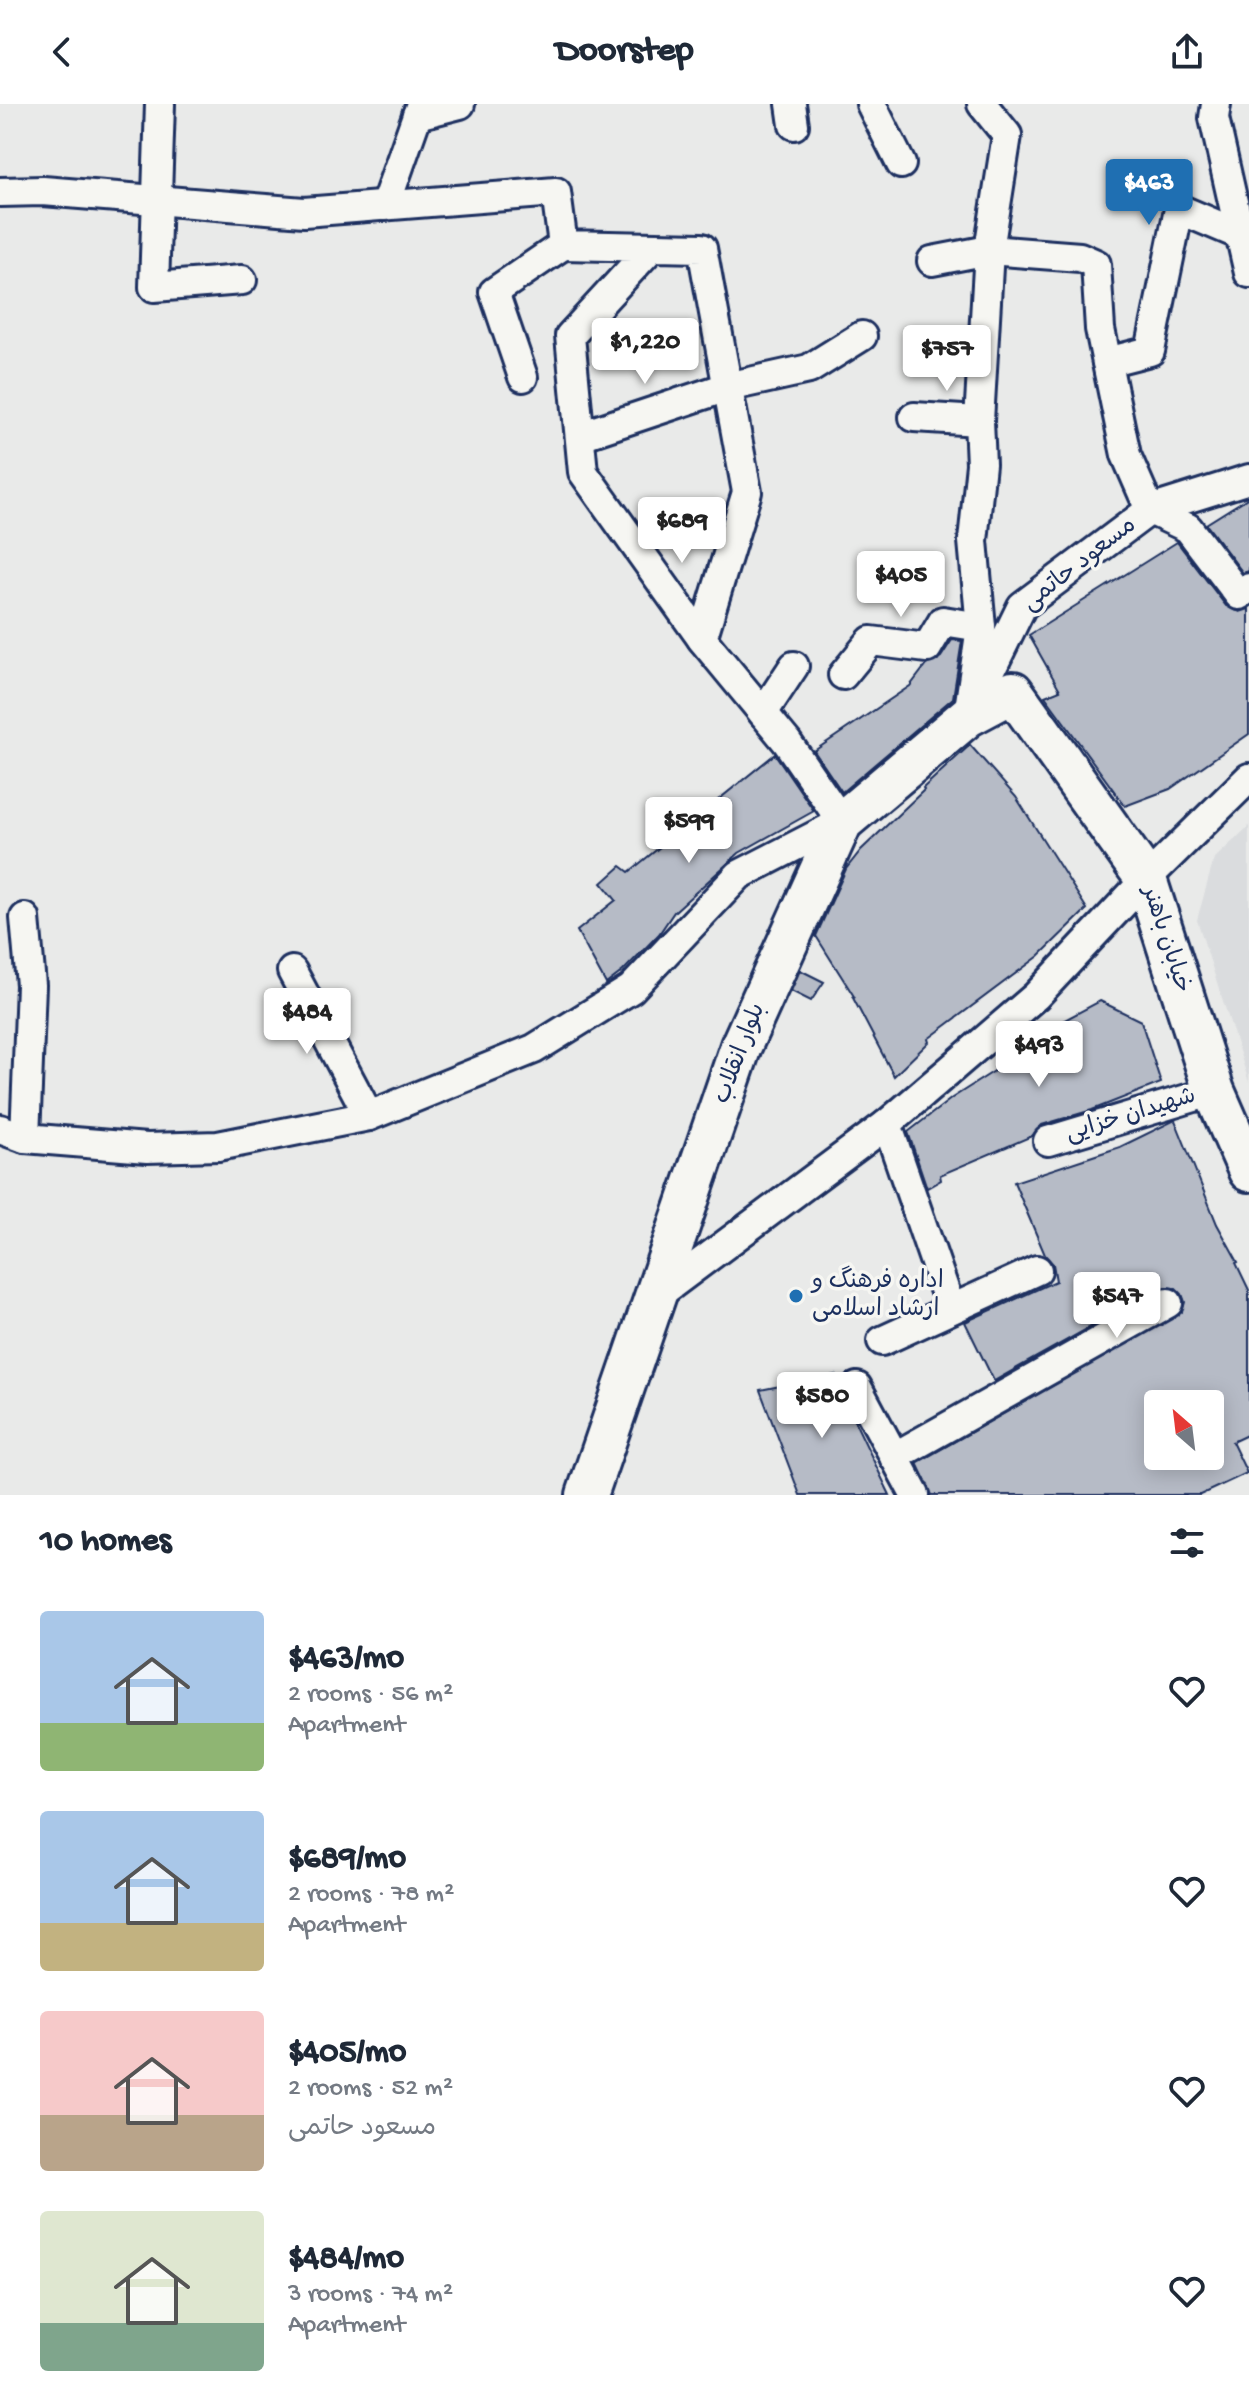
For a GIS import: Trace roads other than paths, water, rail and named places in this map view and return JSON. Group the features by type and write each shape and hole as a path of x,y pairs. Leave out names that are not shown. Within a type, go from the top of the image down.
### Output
{"street":[{"path":"160,104 154,287 242,280"},
{"path":"385,206 419,110 460,104"},
{"path":"871,104 901,164"},
{"path":"968,716 981,627 973,541 981,464 979,421 989,250 1007,135 982,104"},
{"path":"1216,104 1214,118 1244,234 1249,273"},
{"path":"0,192 43,191 304,212 556,192 563,245"},
{"path":"1107,362 1150,351 1179,209 1244,234"},
{"path":"523,377 494,292 563,245 702,248 747,492 702,639"},
{"path":"25,918 31,985 13,1134 147,1148 218,1146 369,1116 534,1049 631,989 739,875 842,822 763,713 702,639 583,472 570,336 652,247"},
{"path":"932,261 989,250 1080,257 1096,264 1100,329 1126,455 1150,510 1188,528 1239,595 1249,588"},
{"path":"580,436 727,387 809,369 862,336"},
{"path":"914,417 979,421"},
{"name":"مسعود حاتمی","path":"968,716 1022,606 1150,510 1249,479"},
{"path":"843,675 871,641 927,648 943,621 981,627"},
{"path":"763,713 794,666"},
{"name":"بلوار انقلاب","path":"587,1495 741,1046 842,822 968,716 1013,692"},
{"name":"خیابان باهنر","path":"1013,692 1146,879 1214,1091 1249,1171"},
{"path":"655,1297 887,1124 1036,996 1146,879 1249,778"},
{"path":"292,971 369,1116"},
{"name":"شهیدان خزایی","path":"1048,1141 1214,1091"},
{"path":"887,1124 951,1309"},
{"path":"882,1341 1037,1270"},
{"path":"894,1457 1168,1303"},
{"path":"857,1387 915,1495"}],"place":[{"name":"اداره فرهنگ و ارشاد اسلامی","path":"796,1296"}]}
